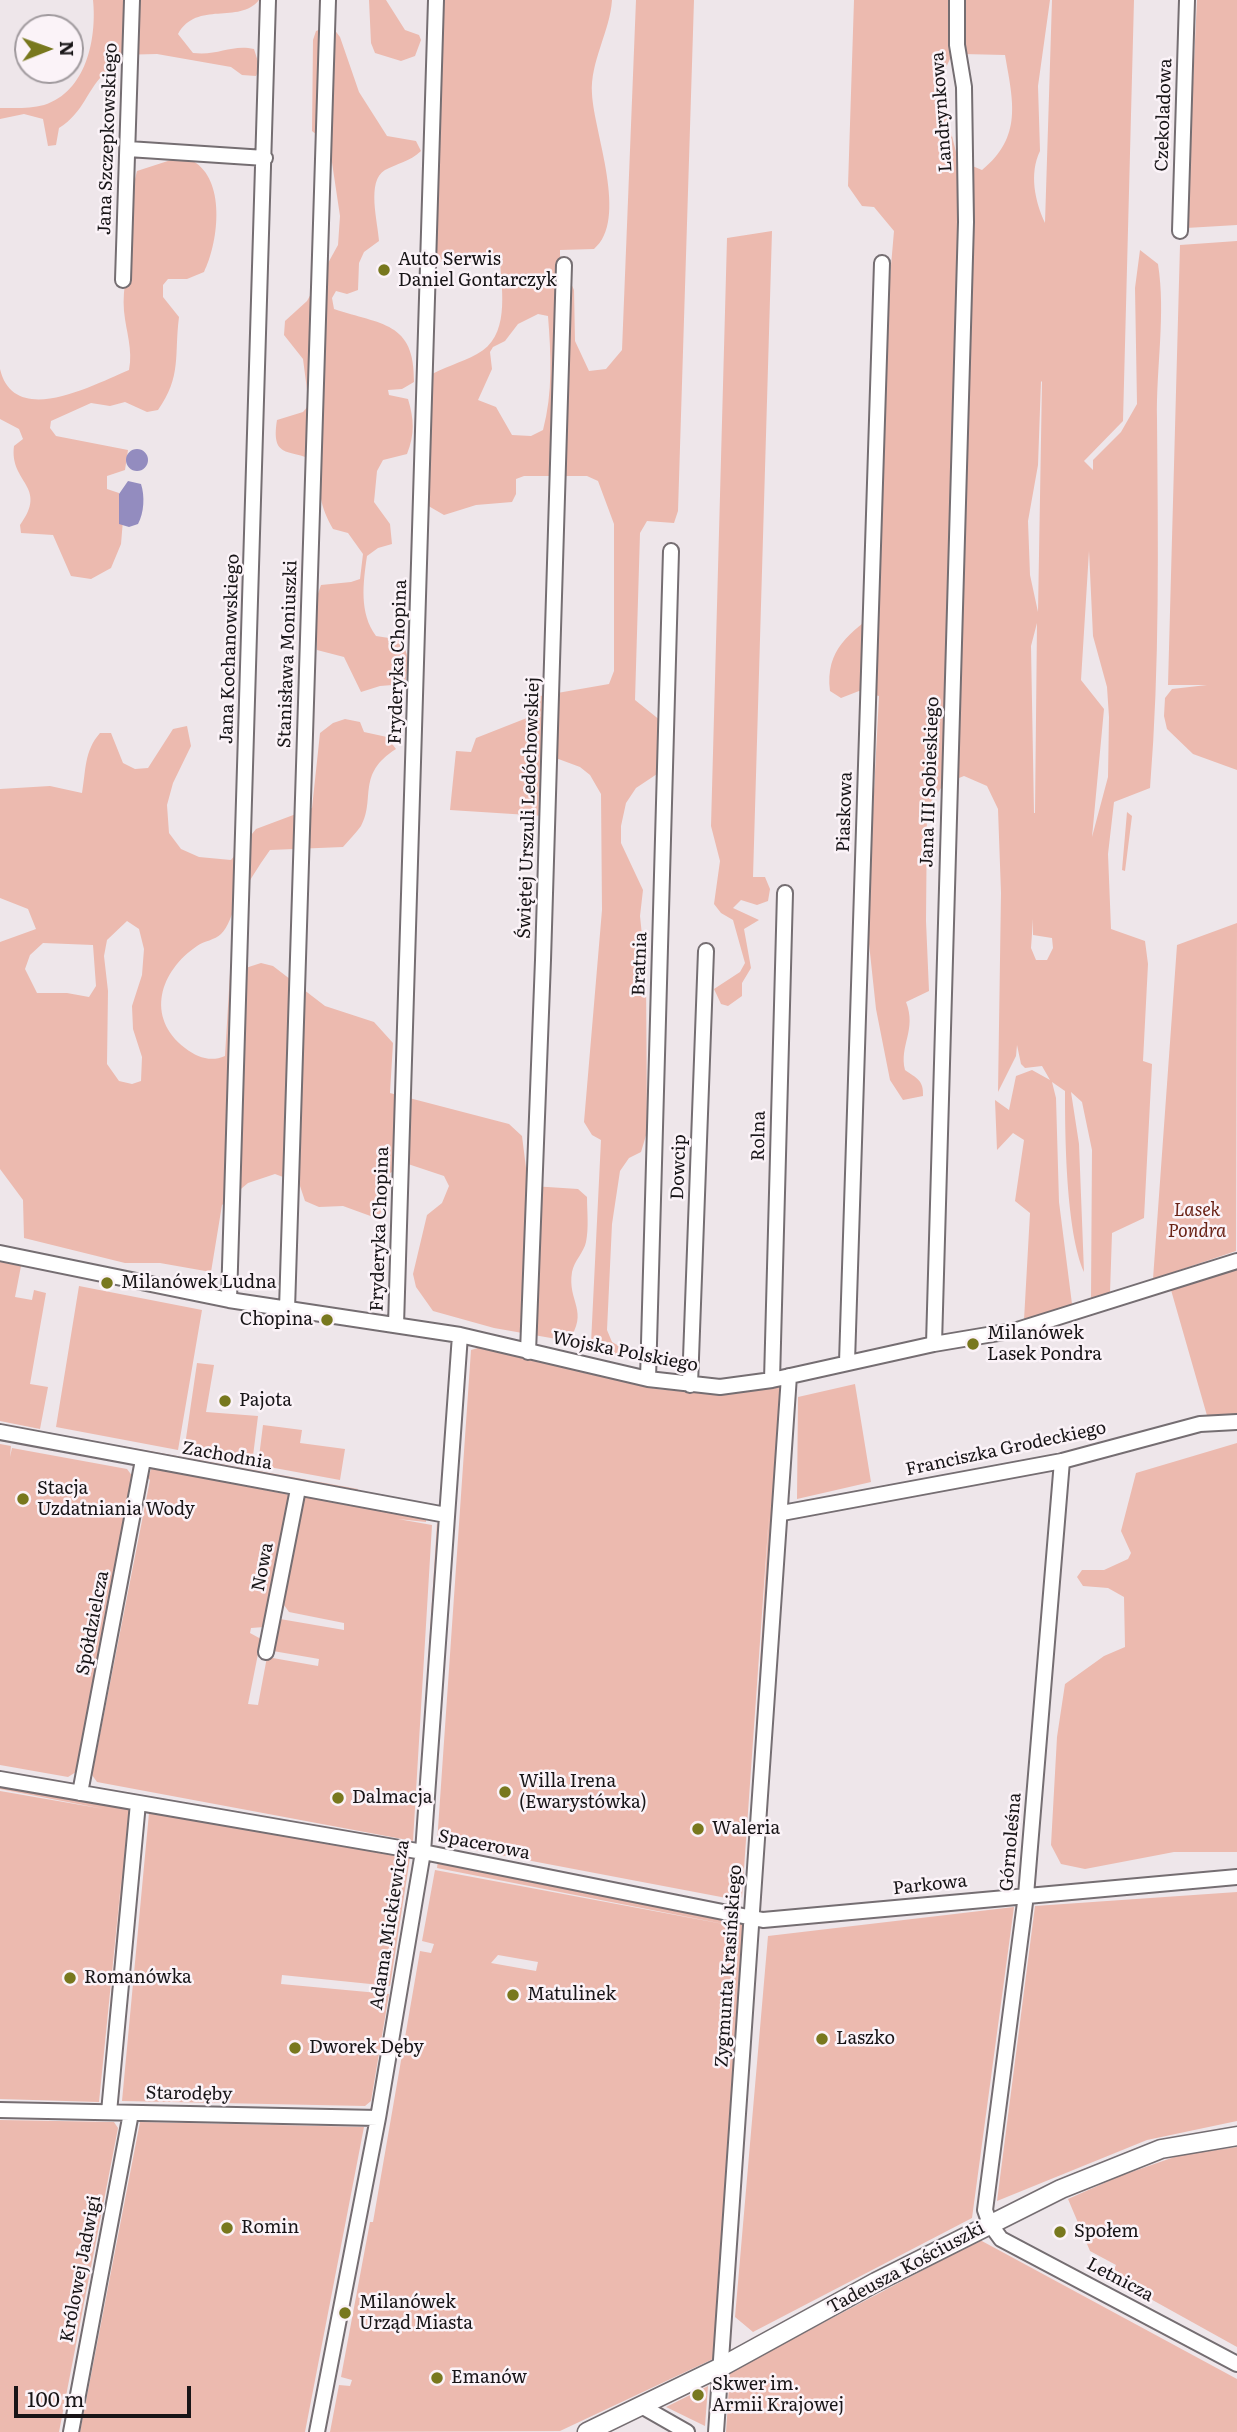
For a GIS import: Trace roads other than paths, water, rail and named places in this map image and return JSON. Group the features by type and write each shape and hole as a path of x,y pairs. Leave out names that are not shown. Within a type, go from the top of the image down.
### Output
{"street":[{"name":"Jana Szczepkowskiego","path":"122,280 132,0"},
{"name":"Jana Kochanowskiego","path":"229,1300 268,0"},
{"name":"Stanisława Moniuszki","path":"287,1308 328,0"},
{"name":"Fryderyka Chopina","path":"396,1325 436,0"},
{"name":"Landrynkowa","path":"957,0 957,45 964,87 966,222"},
{"name":"Czekoladowa","path":"1180,231 1187,0"},
{"path":"128,149 265,158"},
{"name":"Jana III Sobieskiego","path":"934,1344 966,222"},
{"name":"Piaskowa","path":"847,1362 882,263"},
{"name":"Świętej Urszuli Ledóchowskiej","path":"528,1352 543,974 564,265"},
{"name":"Bratnia","path":"648,1379 671,551"},
{"name":"Rolna","path":"772,1380 785,893"},
{"name":"Dowcip","path":"690,1385 706,951"},
{"name":"Wojska Polskiego","path":"0,1253 229,1300 460,1335 648,1379 720,1387 772,1380 934,1344 1038,1325 1237,1261"},
{"name":"Adama Mickiewicza","path":"317,2432 378,2118 423,1852 460,1335"},
{"name":"Zygmunta Krasińskiego","path":"716,2432 782,1513 789,1376"},
{"name":"Franciszka Grodeckiego","path":"782,1513 1062,1461 1200,1424 1237,1422"},
{"name":"Zachodnia","path":"0,1432 446,1515"},
{"name":"Spółdzielcza","path":"80,1793 143,1460"},
{"name":"Górnoleśna","path":"990,2224 985,2210 1026,1895 1062,1461"},
{"name":"Nowa","path":"266,1652 298,1489"},
{"name":"Spacerowa","path":"0,1779 423,1852 752,1916"},
{"path":"109,2112 138,1803"},
{"name":"Parkowa","path":"752,1916 772,1919 1237,1877"},
{"name":"Starodęby","path":"0,2110 378,2118"},
{"name":"Królowej Jadwigi","path":"71,2432 131,2113"},
{"name":"Tadeusza Kościuszki","path":"587,2432 643,2407 1061,2189 1161,2149 1237,2136"},
{"name":"Letnicza","path":"990,2224 1001,2239 1237,2364"},
{"path":"643,2407 687,2432"}],"place":[{"name":"Auto Serwis Daniel Gontarczyk","path":"384,270"},
{"name":"Milanówek Ludna","path":"107,1283"},
{"name":"Chopina","path":"327,1320"},
{"name":"Milanówek Lasek Pondra","path":"973,1344"},
{"name":"Pajota","path":"225,1401"},
{"name":"Stacja Uzdatniania Wody","path":"23,1499"},
{"name":"Willa Irena (Ewarystówka)","path":"505,1792"},
{"name":"Dalmacja","path":"338,1798"},
{"name":"Waleria","path":"698,1829"},
{"name":"Romanówka","path":"70,1978"},
{"name":"Matulinek","path":"513,1995"},
{"name":"Laszko","path":"822,2039"},
{"name":"Dworek Dęby","path":"295,2048"},
{"name":"Romin","path":"227,2228"},
{"name":"Społem","path":"1060,2232"},
{"name":"Milanówek Urząd Miasta","path":"345,2313"},
{"name":"Emanów","path":"437,2378"},
{"name":"Skwer im. Armii Krajowej","path":"698,2395"}],"park label":[{"name":"Lasek Pondra","path":"1197,1221"}]}
